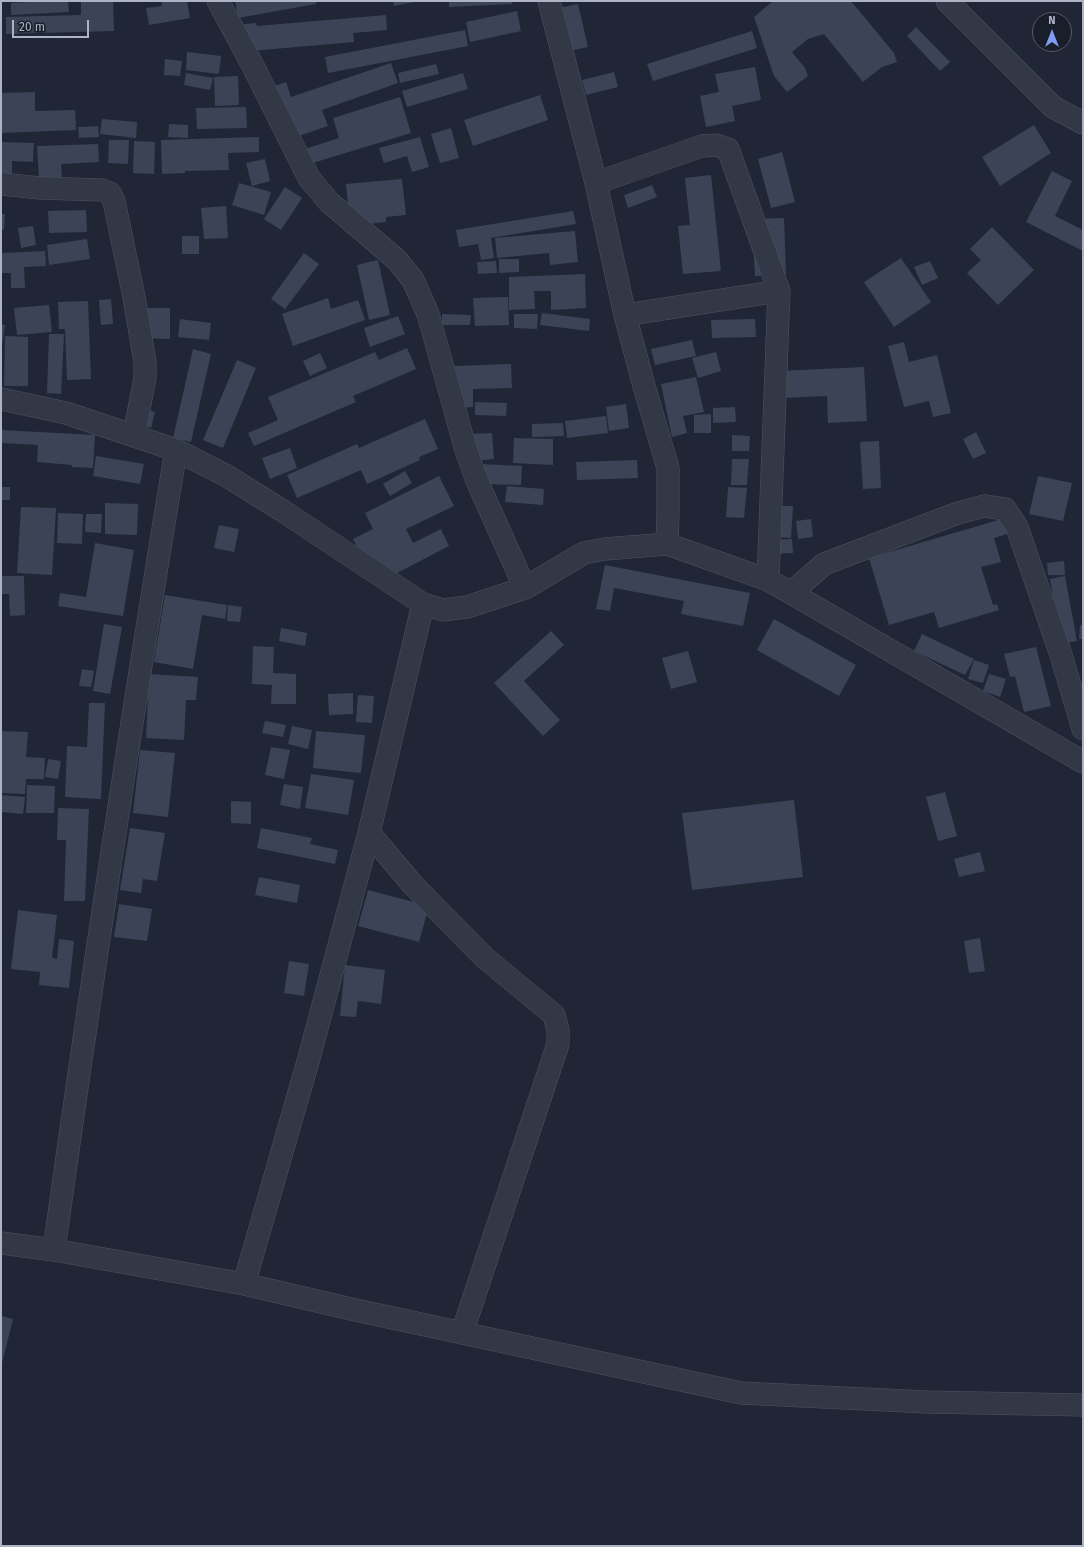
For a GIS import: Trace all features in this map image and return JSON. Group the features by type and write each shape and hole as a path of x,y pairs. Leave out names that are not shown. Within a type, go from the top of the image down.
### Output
{"street":[{"path":"218,1 310,178 328,202 397,260 413,280 428,314 466,450 477,481 525,588"},
{"path":"550,1 596,183 625,315 668,468 667,544"},
{"path":"947,1 1053,107 1083,123"},
{"path":"596,183 702,146 716,146 728,149 778,291 768,580"},
{"path":"1,184 40,188 102,190 110,193 114,201 134,297 145,362 145,378 134,435"},
{"path":"625,315 778,291"},
{"path":"1,399 66,413 176,450 227,476 283,511 423,604 443,610 467,607 525,588 584,553 606,549 667,544 768,580 791,592 1083,762"},
{"path":"54,1250 86,1019 133,712 176,450"},
{"path":"791,592 824,564 958,513 984,506 1005,509 1017,527 1061,655 1083,729"},
{"path":"244,1284 309,1058 369,833 423,604"},
{"path":"369,833 413,885 485,958 554,1015 558,1030 558,1044 462,1333"},
{"path":"1,1243 54,1250 244,1284 741,1393 926,1402 1083,1405"}],"building":[{"path":"68,1 69,12 11,15 11,3"},
{"path":"113,1 114,31 6,34 6,17 81,15 81,2"},
{"path":"161,1 187,1 190,18 149,25 146,8 162,6"},
{"path":"235,1 316,1 316,4 238,18"},
{"path":"393,1 414,1 414,2 394,6"},
{"path":"449,1 512,1 512,4 449,7"},
{"path":"773,1 851,1 894,53 897,62 882,67 863,82 824,34 808,39 792,52 805,68 808,76 787,92 774,76 754,17"},
{"path":"578,4 588,47 569,51 559,8"},
{"path":"517,11 521,31 470,42 466,22"},
{"path":"386,15 387,30 353,33 354,42 239,52 237,25 256,23 257,26"},
{"path":"916,27 950,62 940,71 907,36"},
{"path":"465,30 468,46 328,73 325,57"},
{"path":"752,31 757,48 653,81 647,64"},
{"path":"187,52 221,56 219,74 186,70"},
{"path":"165,59 182,61 180,76 164,75"},
{"path":"391,63 398,83 322,110 328,126 287,140 269,88 286,82 291,97"},
{"path":"436,64 439,74 400,83 398,73"},
{"path":"755,67 761,100 732,106 735,121 706,127 700,96 719,92 715,74"},
{"path":"614,72 618,87 586,95 582,80"},
{"path":"186,73 213,78 210,90 184,85"},
{"path":"463,73 468,89 407,107 402,91"},
{"path":"238,76 239,105 215,106 214,77"},
{"path":"35,92 35,111 75,110 76,130 1,133 1,93"},
{"path":"540,95 548,120 473,146 464,120"},
{"path":"400,97 411,133 303,166 299,151 339,138 333,118"},
{"path":"246,107 247,128 197,129 196,108"},
{"path":"102,119 137,122 136,138 100,134"},
{"path":"169,124 188,125 188,138 168,137"},
{"path":"1034,125 1051,153 1000,186 982,157"},
{"path":"98,126 99,137 79,138 78,127"},
{"path":"451,128 459,158 440,163 431,134"},
{"path":"259,137 259,152 228,153 229,170 185,171 185,173 162,174 161,140"},
{"path":"420,137 429,167 412,172 407,156 384,163 379,148"},
{"path":"109,140 129,140 128,164 108,163"},
{"path":"134,141 155,142 154,174 133,173"},
{"path":"1,142 34,143 33,162 12,161 12,176 1,176"},
{"path":"98,144 99,162 61,164 62,178 39,179 37,146"},
{"path":"782,152 795,202 771,208 758,159"},
{"path":"265,159 270,181 252,186 246,163"},
{"path":"1052,171 1072,181 1055,216 1083,230 1083,251 1026,222"},
{"path":"711,175 721,271 683,274 678,226 690,225 685,178"},
{"path":"402,179 406,215 386,217 386,222 350,226 346,184"},
{"path":"239,183 271,192 264,215 232,205"},
{"path":"652,185 657,197 628,208 624,195"},
{"path":"285,187 302,198 281,230 264,219"},
{"path":"226,206 228,238 204,239 201,208"},
{"path":"86,210 87,232 49,233 48,211"},
{"path":"573,211 576,224 491,238 494,258 481,260 478,244 459,247 456,230"},
{"path":"1,214 5,214 4,230 1,229"},
{"path":"784,218 786,274 755,276 752,219"},
{"path":"33,226 36,245 21,248 18,228"},
{"path":"992,227 1034,270 998,305 967,273 981,260 970,249"},
{"path":"575,231 578,262 550,265 549,253 497,258 495,238"},
{"path":"182,236 199,236 199,254 182,254"},
{"path":"87,239 90,259 49,265 47,245"},
{"path":"45,251 46,266 24,267 25,288 11,288 11,273 1,273 1,253"},
{"path":"304,253 319,264 285,309 271,299"},
{"path":"901,258 931,302 894,327 864,282"},
{"path":"499,259 519,259 519,272 499,273"},
{"path":"378,260 390,315 369,320 357,265"},
{"path":"496,261 497,273 478,274 477,262"},
{"path":"930,261 938,278 922,285 914,267"},
{"path":"585,274 586,308 551,310 551,291 534,291 535,309 509,310 509,277"},
{"path":"508,297 509,325 475,326 473,298"},
{"path":"328,298 331,309 358,300 365,320 293,346 282,314"},
{"path":"111,299 113,324 101,325 99,300"},
{"path":"88,301 91,379 67,380 65,329 59,329 58,302"},
{"path":"49,305 52,332 17,335 14,308"},
{"path":"138,308 170,308 170,339 137,338"},
{"path":"542,313 590,319 589,331 540,325"},
{"path":"442,314 471,315 470,325 442,325"},
{"path":"514,314 538,314 537,329 514,328"},
{"path":"398,316 405,334 370,347 364,328"},
{"path":"180,319 211,323 209,340 178,337"},
{"path":"755,319 756,337 712,338 711,320"},
{"path":"1,324 5,325 2,345 1,345"},
{"path":"49,334 64,334 61,394 47,393"},
{"path":"5,336 28,337 28,386 4,386"},
{"path":"692,340 696,356 655,365 651,349"},
{"path":"904,342 909,362 937,355 951,413 933,417 929,401 904,407 888,346"},
{"path":"407,348 416,369 353,396 356,402 254,446 248,433 278,420 268,397 375,352 379,360"},
{"path":"193,349 211,354 191,442 173,438"},
{"path":"716,352 721,371 698,378 692,358"},
{"path":"320,353 327,368 310,376 303,361"},
{"path":"237,360 256,368 223,448 203,440"},
{"path":"511,364 512,388 473,389 473,407 454,408 453,366"},
{"path":"864,367 867,421 828,423 827,396 781,398 779,371"},
{"path":"696,377 704,412 683,416 687,433 672,437 661,384"},
{"path":"475,402 507,403 506,416 475,415"},
{"path":"626,404 629,428 609,431 606,407"},
{"path":"139,407 155,412 151,428 134,423"},
{"path":"735,407 736,422 713,423 713,408"},
{"path":"711,414 711,433 694,433 694,415"},
{"path":"606,416 608,433 567,438 565,421"},
{"path":"425,419 438,449 419,457 420,460 367,484 361,470 297,498 287,475 357,444 359,448"},
{"path":"563,423 564,436 532,437 532,424"},
{"path":"1,430 95,435 93,468 72,467 72,465 37,462 38,445 1,443"},
{"path":"976,432 986,453 973,459 963,439"},
{"path":"492,433 494,459 469,461 468,434"},
{"path":"732,435 750,436 749,451 732,451"},
{"path":"514,438 553,439 553,465 513,463"},
{"path":"879,441 881,488 863,489 860,442"},
{"path":"290,448 297,468 270,479 262,458"},
{"path":"96,456 144,464 140,484 93,476"},
{"path":"732,459 749,459 747,485 731,485"},
{"path":"637,460 638,478 577,480 576,462"},
{"path":"481,464 522,466 521,485 480,484"},
{"path":"405,471 412,483 390,496 383,484"},
{"path":"439,476 454,506 406,529 413,543 441,529 449,546 376,584 353,539 373,529 365,513"},
{"path":"1038,476 1072,483 1063,521 1029,514"},
{"path":"507,486 544,489 543,505 505,502"},
{"path":"1,487 10,487 10,500 1,500"},
{"path":"728,487 747,488 744,518 726,517"},
{"path":"105,503 138,504 137,535 105,534"},
{"path":"774,506 793,506 791,538 773,537"},
{"path":"21,507 56,508 52,575 17,573"},
{"path":"58,513 83,514 82,544 57,543"},
{"path":"86,514 102,514 101,533 85,532"},
{"path":"1005,518 1010,533 994,538 1001,562 981,567 993,605 997,604 999,610 939,628 934,612 889,625 869,558"},
{"path":"811,519 813,537 798,539 796,521"},
{"path":"219,525 239,529 234,552 214,548"},
{"path":"792,539 793,553 773,554 773,540"},
{"path":"95,543 134,550 123,616 58,606 60,593 86,597"},
{"path":"1064,561 1065,575 1048,575 1047,563"},
{"path":"605,565 750,593 743,626 681,614 684,601 614,588 610,611 596,609"},
{"path":"1,576 24,576 25,615 10,616 9,594 1,594"},
{"path":"1065,576 1077,641 1061,644 1050,579"},
{"path":"165,595 227,605 225,619 202,615 193,669 154,662"},
{"path":"228,605 242,607 240,622 227,621"},
{"path":"774,619 856,665 839,696 757,650"},
{"path":"104,624 122,627 110,694 93,691"},
{"path":"1080,625 1083,626 1083,639 1079,639"},
{"path":"281,628 307,633 305,646 279,641"},
{"path":"551,631 564,645 524,681 560,720 543,736 494,683"},
{"path":"922,634 974,659 965,675 914,651"},
{"path":"253,646 274,647 273,673 296,674 296,704 271,704 272,685 252,684"},
{"path":"1036,647 1051,706 1024,712 1015,676 1010,677 1004,654"},
{"path":"688,651 697,682 671,689 662,658"},
{"path":"974,660 989,665 983,683 968,679"},
{"path":"82,669 94,671 91,687 79,686"},
{"path":"149,674 198,677 196,700 186,700 184,740 146,738"},
{"path":"989,674 1006,679 1000,697 983,691"},
{"path":"353,693 353,714 329,715 328,694"},
{"path":"358,695 374,696 372,723 356,722"},
{"path":"89,703 105,703 101,799 65,797 67,746 87,747"},
{"path":"265,721 286,725 283,737 262,733"},
{"path":"292,726 312,730 308,749 288,744"},
{"path":"1,731 28,732 26,757 45,758 44,779 26,779 25,794 1,793"},
{"path":"316,731 365,735 361,773 313,768"},
{"path":"271,747 290,750 284,779 265,775"},
{"path":"140,750 175,753 168,817 133,813"},
{"path":"48,759 61,761 58,779 45,777"},
{"path":"311,774 354,780 348,815 305,808"},
{"path":"284,784 303,787 300,809 280,805"},
{"path":"27,785 55,786 54,813 26,813"},
{"path":"945,792 957,836 938,841 926,797"},
{"path":"1,795 25,797 23,814 1,812"},
{"path":"794,800 803,877 692,890 682,813"},
{"path":"231,801 251,802 251,824 231,823"},
{"path":"58,808 89,809 85,901 64,901 66,840 57,840"},
{"path":"130,828 165,833 157,881 143,879 141,893 120,890"},
{"path":"261,828 312,838 310,844 338,850 335,864 257,848"},
{"path":"980,852 985,871 959,877 954,859"},
{"path":"259,877 300,885 297,903 255,895"},
{"path":"368,890 429,906 419,942 358,926"},
{"path":"119,904 152,909 147,941 114,937"},
{"path":"18,910 57,915 52,958 57,959 59,939 74,941 69,988 39,985 40,972 11,969"},
{"path":"980,938 985,971 969,973 964,941"},
{"path":"289,961 309,964 304,996 284,993"},
{"path":"345,965 385,970 381,1004 358,1001 356,1017 340,1016"},
{"path":"1,1316 13,1319 2,1363 1,1363"}]}
